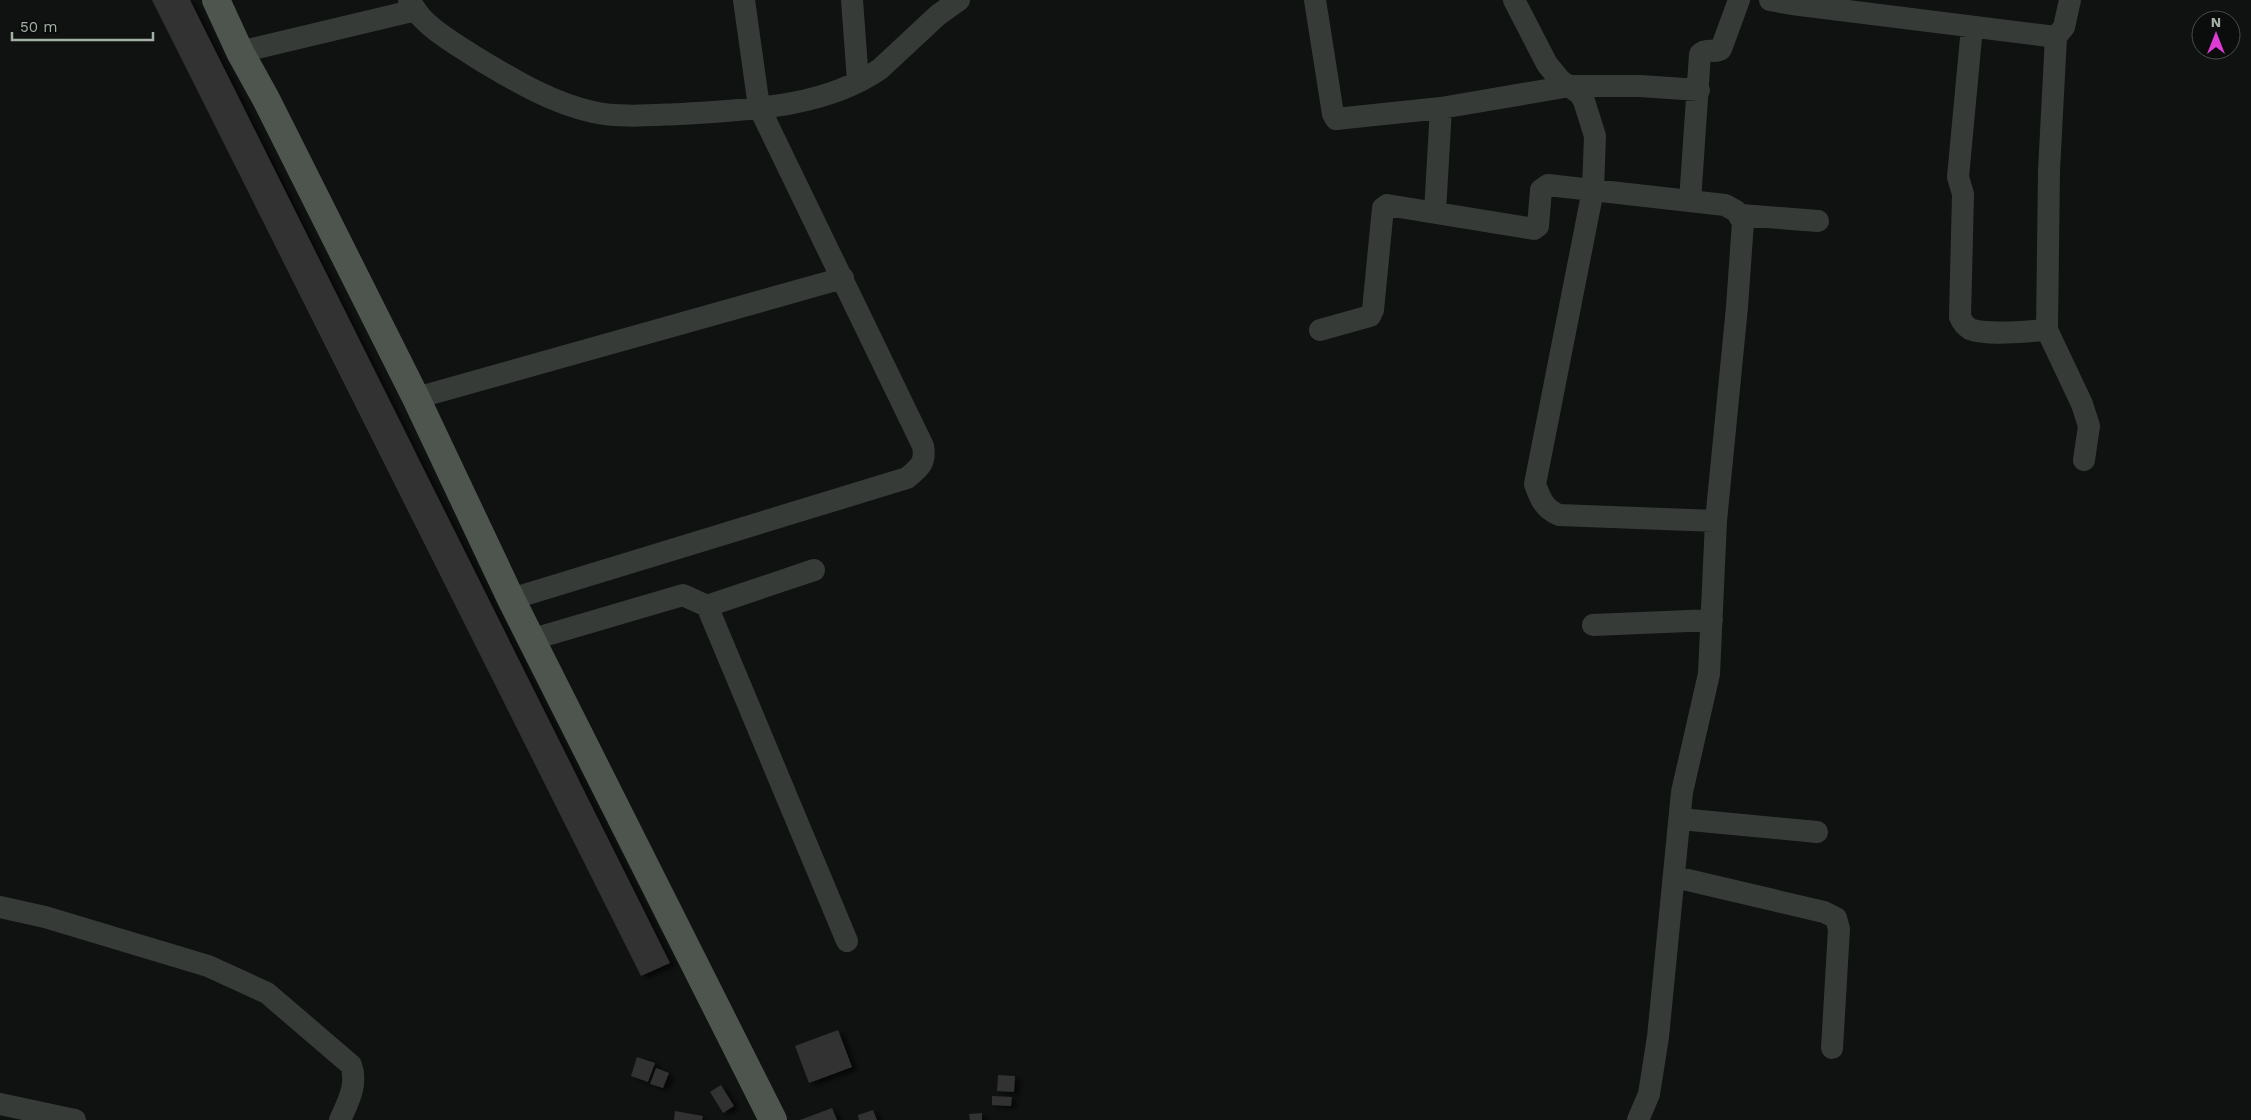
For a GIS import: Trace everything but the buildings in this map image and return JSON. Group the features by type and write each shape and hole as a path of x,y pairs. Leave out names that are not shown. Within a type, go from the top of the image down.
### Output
{"main road":[{"path":"216,0 240,52 266,99 416,398 511,599 533,639 772,1120"}],"street":[{"path":"511,599 907,478 922,465 925,457 923,446 760,107 744,0"},
{"path":"852,0 858,81"},
{"path":"240,52 412,5 423,20 452,42 511,78 575,108 595,113 652,115 760,107 814,98 858,81 880,69 938,15 959,0"},
{"path":"1315,0 1334,117 1340,119 1441,108 1570,86 1640,86 1698,90"},
{"path":"1514,0 1547,64 1560,80 1570,86 1584,101 1594,131 1593,190 1535,484 1538,494 1542,504 1551,512 1559,515 1716,521"},
{"path":"1690,201 1700,54 1706,50 1718,51 1721,49 1739,0"},
{"path":"2070,0 2064,28 2056,37 2049,170 2047,330 2082,404 2089,426 2084,460"},
{"path":"1785,2 1906,9 1972,28 2056,37"},
{"path":"1972,28 1958,177 1963,194 1960,317 1962,323 1971,329 1998,332 2047,330"},
{"path":"1435,212 1441,108"},
{"path":"1320,330 1370,316 1373,310 1383,208 1387,205 1534,229 1538,226 1541,190 1544,186 1725,205 1741,215 1818,221"},
{"path":"1638,1120 1649,1094 1652,1079 1675,877 1683,787 1709,674 1716,521 1737,307 1743,222 1741,215"},
{"path":"416,398 843,278"},
{"path":"706,606 814,570"},
{"path":"533,639 683,595 706,606 847,941"},
{"path":"1593,625 1712,620"},
{"path":"1680,819 1817,832"},
{"path":"1675,877 1824,912 1836,918 1839,928 1832,1048"},
{"path":"0,906 45,917 208,966 267,993 351,1065 354,1072 354,1083 340,1120"},
{"path":"0,1104 75,1120"}]}
